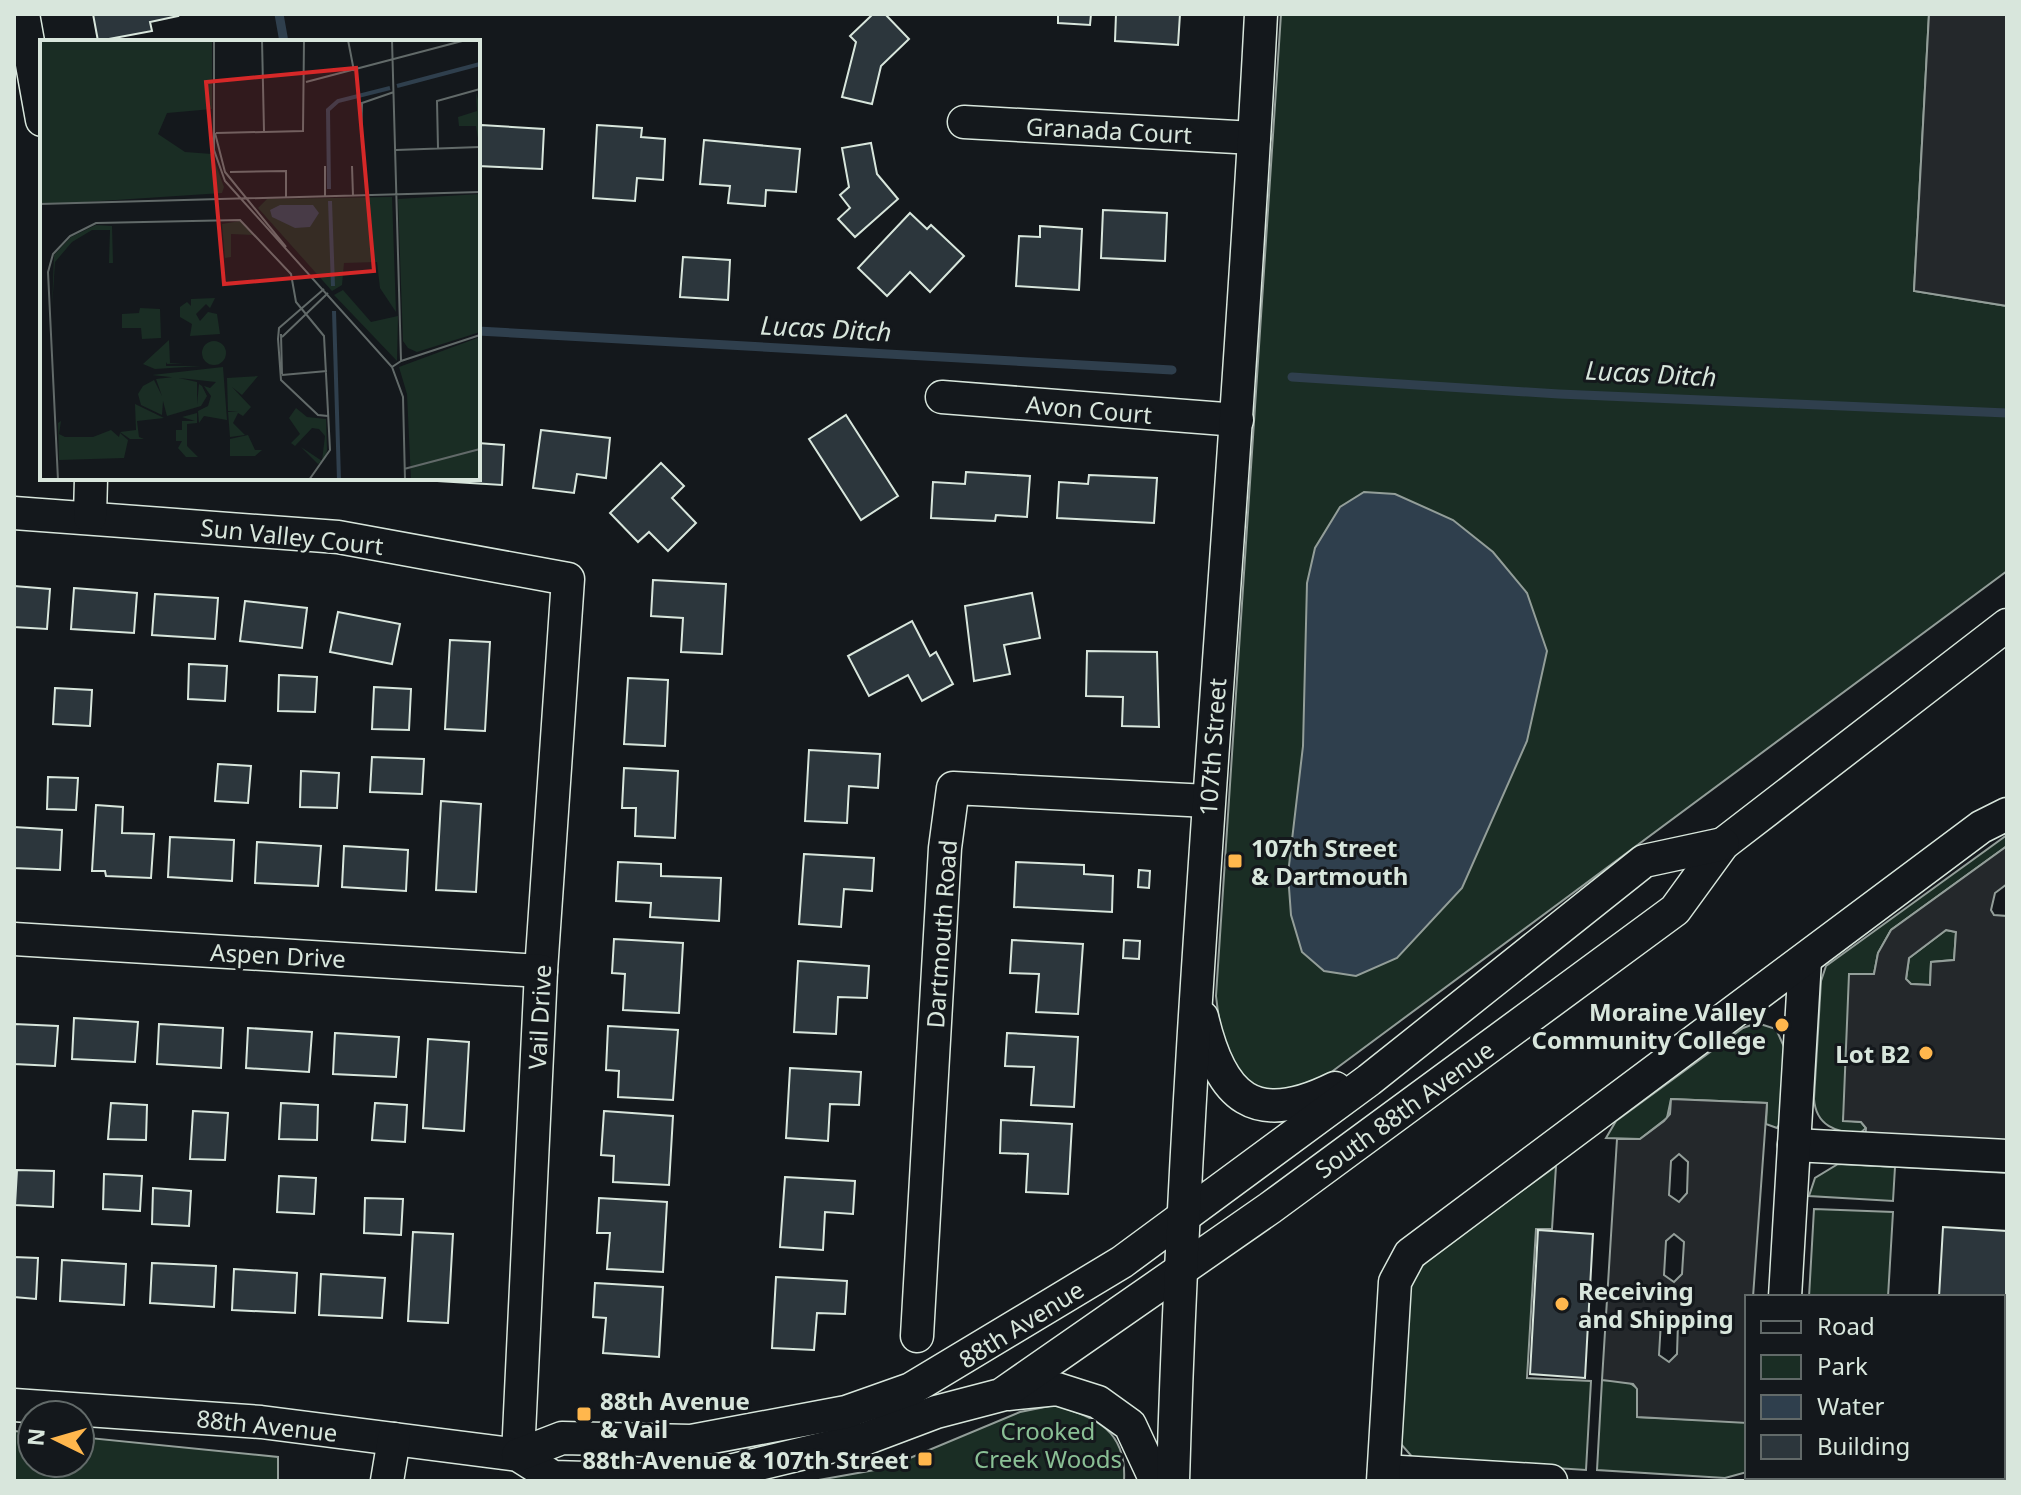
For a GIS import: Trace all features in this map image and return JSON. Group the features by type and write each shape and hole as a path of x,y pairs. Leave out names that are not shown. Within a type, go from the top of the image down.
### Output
{"street":[{"name":"107th Street","path":"1173,1481 1194,987 1237,420 1261,14"},
{"path":"21,23 40,111"},
{"name":"Granada Court","path":"964,122 1254,138"},
{"name":"Avon Court","path":"942,397 1237,420"},
{"path":"90,517 91,480"},
{"name":"Sun Valley Court","path":"14,513 338,537 568,579"},
{"name":"Vail Drive","path":"518,1455 541,971 568,579"},
{"name":"South 88th Avenue","path":"1181,1268 1270,1208 1675,910 1723,844 2007,625"},
{"name":"Dartmouth Road","path":"917,1336 945,848 953,788 1208,801"},
{"path":"1551,1481 1383,1476 1395,1282 1410,1254 1981,827 2007,814"},
{"name":"South 88th Avenue","path":"1450,1012 1644,861 1723,844"},
{"name":"Aspen Drive","path":"14,939 541,971"},
{"path":"1785,1295 1805,960"},
{"path":"1194,987 1214,1064 1234,1090 1248,1099 1264,1105 1293,1106 1343,1084 1369,1080"},
{"name":"88th Avenue","path":"518,1455 562,1438 691,1441 846,1412 911,1389 1122,1262 1369,1080 1450,1012"},
{"path":"1794,1145 2007,1156"},
{"name":"88th Avenue","path":"14,1405 261,1422 518,1455 553,1477 688,1481 867,1438 936,1412 1001,1395 1111,1321 1181,1268"},
{"path":"1001,1395 1057,1389 1098,1402 1130,1425 1156,1481"},
{"path":"387,1481 394,1439"}],"green space":[{"path":"1281,14 1929,14 1914,291 2007,306 2007,571 1326,1076 1296,1094 1268,1091 1243,1081 1225,1047 1216,996"},
{"path":"2007,835 2007,846 1891,930 1878,953 1874,974 1870,975 1843,1120 1861,1122 1866,1128 1859,1134 1829,1126 1819,1116 1814,1099 1821,981 1826,966"},
{"path":"1946,930 1956,932 1954,960 1931,962 1930,985 1911,984 1906,979 1909,958"},
{"path":"1757,1023 1776,1029 1785,1049 1781,1122 1777,1128 1766,1124 1767,1103 1671,1099 1667,1118 1640,1139 1606,1138 1616,1121 1743,1028"},
{"path":"1838,1164 1895,1167 1893,1201 1809,1196 1815,1178"},
{"path":"1556,1166 1552,1229 1536,1229 1527,1378 1591,1381 1586,1470 1414,1459 1400,1443 1410,1287 1418,1270 1432,1256"},
{"path":"1814,1209 1893,1212 1888,1295 1809,1295"},
{"path":"1602,1380 1627,1381 1637,1388 1638,1417 1745,1422 1745,1473 1725,1478 1597,1470"},
{"name":"Crooked Creek Woods","path":"1055,1405 1084,1415 1115,1438 1124,1464 1124,1481 813,1481 886,1468 1020,1412"},
{"path":"14,1431 16,1479 96,1479 96,1439 278,1457 278,1481 14,1481"}],"shaded area":[{"path":"1929,14 2007,14 2007,306 1914,291"},
{"name":"Lot B2","path":"2007,846 2007,884 1995,893 1991,910 1994,915 2007,916 2007,1173 1863,1165 1866,1128 1861,1122 1843,1121 1849,974 1874,974 1878,953 1891,930","holes":["1946,930 1956,932 1954,960 1931,962 1930,985 1911,984 1906,979 1909,958"]},
{"path":"1671,1099 1767,1103 1753,1295 1745,1295 1745,1423 1637,1417 1637,1389 1633,1384 1602,1380 1617,1139 1640,1139 1670,1114","holes":["1679,1154 1688,1162 1687,1193 1679,1202 1669,1195 1671,1161","1674,1234 1684,1242 1682,1274 1674,1282 1664,1275 1666,1241","1669,1314 1678,1322 1677,1354 1669,1362 1659,1355 1661,1321"]}],"water":[{"path":"1364,492 1395,494 1453,520 1493,552 1527,593 1547,651 1527,741 1462,888 1397,958 1356,976 1324,971 1302,952 1291,915 1288,874 1303,746 1307,583 1315,548 1340,507"}],"building":[{"path":"93,14 178,16 150,22 152,31 98,40"},
{"path":"873,14 885,14 909,39 881,66 872,104 842,97 856,42 850,36"},
{"path":"1058,14 1091,14 1090,25 1058,23"},
{"path":"1116,14 1180,14 1178,45 1115,41"},
{"path":"481,125 544,129 542,169 480,166"},
{"path":"597,125 642,128 641,137 665,139 663,180 637,178 635,201 593,198"},
{"path":"704,140 800,149 796,192 766,190 765,206 728,203 730,186 700,184"},
{"path":"871,143 877,174 898,199 855,237 838,219 850,208 840,195 849,187 842,148"},
{"path":"1103,210 1167,213 1165,261 1101,258"},
{"path":"910,213 927,229 931,225 964,256 930,292 910,272 887,296 858,268"},
{"path":"1040,226 1082,229 1079,290 1016,286 1019,236 1040,237"},
{"path":"683,257 730,260 728,300 680,297"},
{"path":"846,415 898,496 861,520 809,439"},
{"path":"541,430 610,438 606,478 577,474 574,493 533,488"},
{"path":"480,443 504,445 502,485 438,481 480,480"},
{"path":"661,463 684,486 672,498 696,523 668,551 649,532 638,542 610,513"},
{"path":"966,472 1030,476 1027,517 996,515 995,521 931,518 933,482 965,484"},
{"path":"1089,475 1157,478 1154,523 1057,518 1059,482 1088,484"},
{"path":"653,580 726,584 722,654 681,652 683,618 651,616"},
{"path":"14,586 50,589 47,629 14,627"},
{"path":"74,588 137,593 134,633 71,629"},
{"path":"1032,593 1040,638 1004,645 1010,674 974,681 965,606"},
{"path":"155,594 218,598 215,639 152,635"},
{"path":"245,601 307,608 302,648 240,641"},
{"path":"338,612 400,624 392,664 330,652"},
{"path":"912,621 930,656 936,652 953,684 922,701 908,675 869,696 848,656"},
{"path":"450,640 490,642 485,731 445,729"},
{"path":"1087,651 1157,652 1159,727 1122,726 1123,697 1086,696"},
{"path":"189,664 227,666 225,701 188,699"},
{"path":"279,675 317,677 315,712 278,711"},
{"path":"628,678 668,680 665,746 624,744"},
{"path":"374,687 411,689 409,730 372,729"},
{"path":"55,688 92,690 90,726 53,724"},
{"path":"809,750 880,754 878,788 849,786 847,823 805,821"},
{"path":"372,757 424,759 422,794 370,792"},
{"path":"218,764 251,766 248,803 215,801"},
{"path":"624,768 678,771 675,838 635,836 636,808 622,808"},
{"path":"301,771 339,773 337,808 300,807"},
{"path":"48,777 78,778 76,810 47,809"},
{"path":"441,801 481,804 476,892 436,890"},
{"path":"96,805 123,807 122,833 154,834 151,878 106,876 105,871 92,871"},
{"path":"14,827 62,830 60,870 14,868"},
{"path":"170,837 234,840 232,881 168,877"},
{"path":"257,842 321,846 318,886 255,883"},
{"path":"344,846 408,850 406,891 342,887"},
{"path":"804,854 874,858 872,891 844,889 841,927 799,924"},
{"path":"618,862 661,864 661,876 721,878 719,921 650,917 651,903 616,901"},
{"path":"1016,862 1084,865 1084,874 1113,876 1112,912 1014,907"},
{"path":"1139,870 1150,871 1149,888 1138,887"},
{"path":"614,939 683,943 679,1013 623,1010 625,974 612,973"},
{"path":"1012,940 1083,944 1078,1014 1036,1012 1039,974 1010,973"},
{"path":"1124,940 1140,941 1139,959 1123,958"},
{"path":"798,961 869,966 867,998 838,997 836,1034 794,1032"},
{"path":"74,1018 138,1022 135,1062 72,1059"},
{"path":"14,1024 58,1026 55,1066 14,1064"},
{"path":"159,1024 223,1028 221,1068 157,1064"},
{"path":"608,1026 678,1030 673,1100 618,1097 619,1071 606,1070"},
{"path":"248,1028 312,1032 309,1072 246,1068"},
{"path":"335,1033 399,1037 396,1077 333,1074"},
{"path":"1007,1033 1078,1037 1074,1107 1031,1105 1034,1067 1005,1066"},
{"path":"428,1039 469,1042 464,1131 423,1128"},
{"path":"790,1068 861,1072 859,1105 830,1104 828,1141 786,1138"},
{"path":"111,1103 147,1105 146,1140 108,1139"},
{"path":"281,1103 318,1105 317,1140 279,1139"},
{"path":"375,1103 407,1105 405,1142 372,1140"},
{"path":"193,1111 228,1113 225,1160 190,1159"},
{"path":"604,1111 673,1116 669,1185 613,1182 614,1156 601,1155"},
{"path":"1001,1120 1072,1124 1068,1194 1026,1192 1028,1154 1000,1153"},
{"path":"17,1170 54,1171 53,1207 15,1205"},
{"path":"104,1174 142,1176 140,1211 103,1209"},
{"path":"279,1176 316,1178 314,1214 277,1212"},
{"path":"785,1177 855,1181 853,1214 825,1212 823,1250 780,1247"},
{"path":"153,1188 191,1191 189,1226 152,1224"},
{"path":"365,1198 403,1199 401,1235 364,1233"},
{"path":"599,1198 667,1202 663,1272 607,1269 610,1233 597,1233"},
{"path":"1943,1227 2007,1231 2007,1455 2005,1295 1939,1295"},
{"name":"Receiving and Shipping","path":"1538,1230 1593,1234 1585,1378 1530,1374"},
{"path":"413,1232 453,1234 448,1323 408,1321"},
{"path":"14,1257 38,1258 36,1299 14,1297"},
{"path":"62,1260 126,1264 124,1305 60,1301"},
{"path":"152,1263 216,1266 214,1307 150,1303"},
{"path":"234,1269 297,1273 295,1313 232,1310"},
{"path":"321,1274 385,1278 382,1318 319,1315"},
{"path":"776,1277 847,1281 845,1314 817,1313 814,1350 772,1348"},
{"path":"595,1283 663,1287 659,1357 603,1353 606,1318 593,1317"}],"waterway":[{"name":"Lucas Ditch","path":"279,14 284,40"},
{"name":"Lucas Ditch","path":"480,331 1172,370"},
{"name":"Lucas Ditch","path":"1292,377 1559,394 2007,413"}],"place":[{"name":"107th Street & Dartmouth","path":"1235,861"},
{"name":"Moraine Valley Community College","path":"1782,1025"},
{"name":"Lot B2","path":"1926,1053"},
{"name":"Receiving and Shipping","path":"1562,1304"},
{"name":"88th Avenue & Vail","path":"584,1414"},
{"name":"88th Avenue & 107th Street","path":"925,1459"}]}
